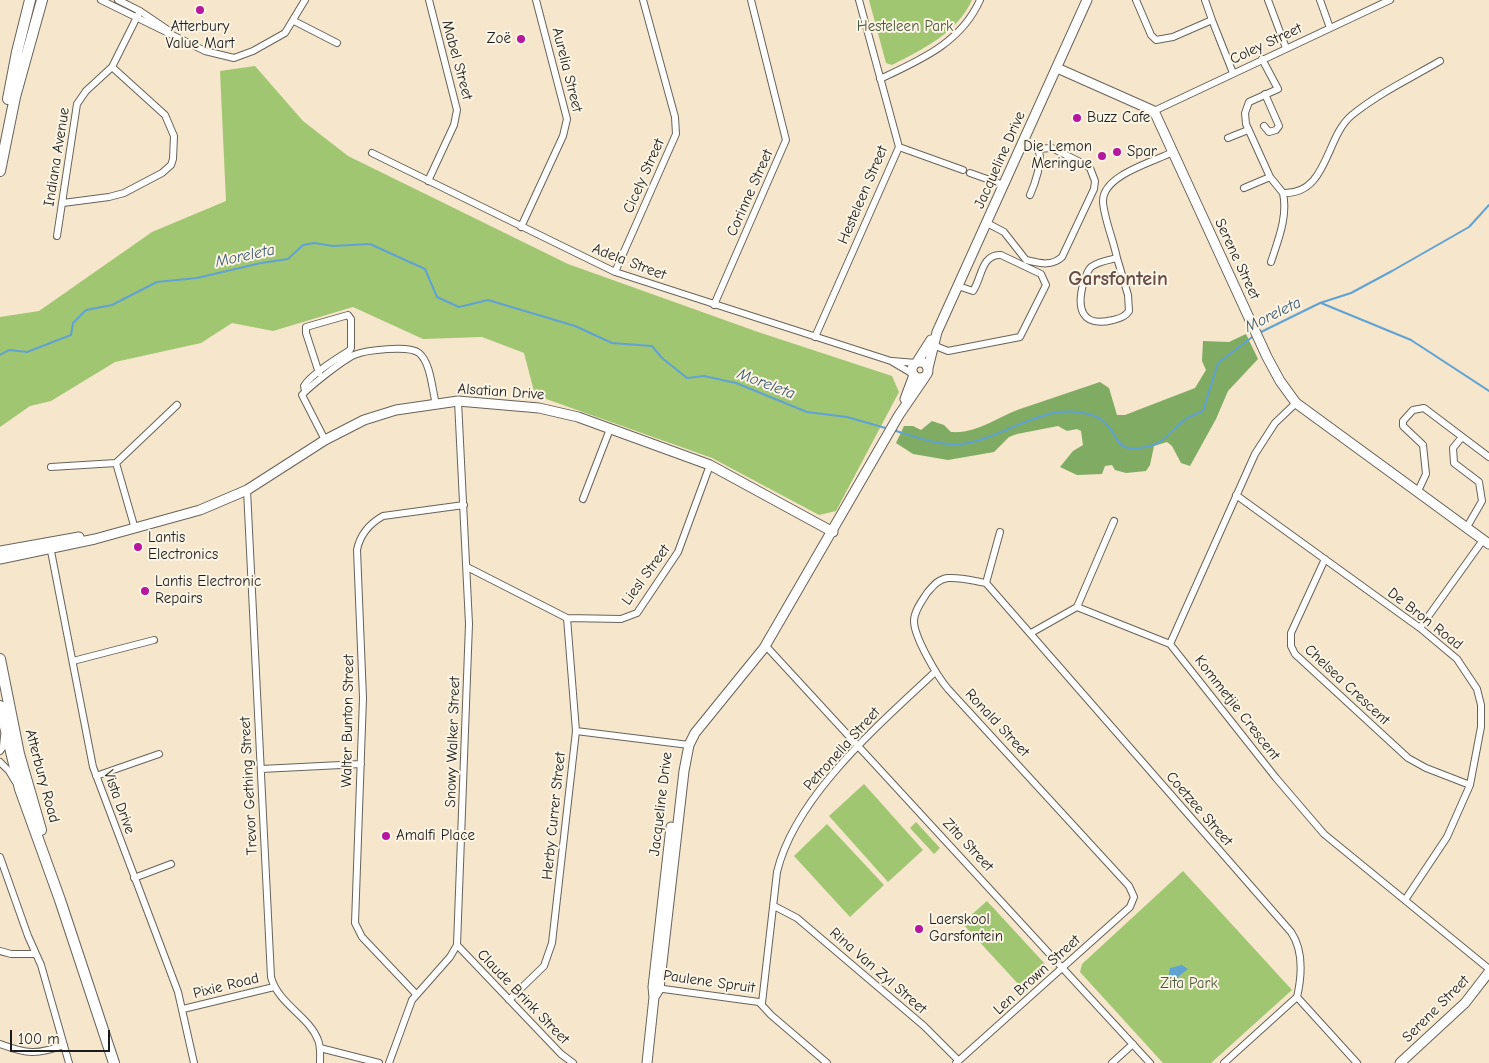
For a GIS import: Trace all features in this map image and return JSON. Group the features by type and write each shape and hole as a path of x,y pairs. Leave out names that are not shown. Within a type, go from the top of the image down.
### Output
{"main road":[{"path":"0,136 30,0"},
{"path":"0,171 15,97 42,0"},
{"name":"Atterbury Road","path":"0,659 19,754 54,871 60,900"},
{"name":"Atterbury Road","path":"0,706 20,789 60,900 114,1063"}],"street":[{"path":"100,0 176,38 225,58 238,58 282,35 294,22 305,0"},
{"path":"118,0 140,11 176,38"},
{"name":"Mabel Street","path":"428,180 454,125 457,110 429,0"},
{"name":"Aurelia Street","path":"521,227 563,136 567,119 536,0"},
{"name":"Cicely Street","path":"615,272 673,143 676,129 643,0"},
{"name":"Corinne Street","path":"714,305 786,140 751,0"},
{"name":"Hesteleen Street","path":"815,337 899,147 859,0"},
{"path":"880,79 929,55 954,38 973,15 980,0"},
{"name":"Jacqueline Drive","path":"928,368 937,332 1087,0"},
{"path":"1136,0 1150,35 1156,40 1173,37 1212,20"},
{"path":"1205,0 1233,73"},
{"path":"1268,0 1286,48"},
{"path":"1320,0 1330,28"},
{"name":"Coley Street","path":"1154,111 1390,0"},
{"name":"Indiana Avenue","path":"57,236 77,104 86,91 112,67 140,11"},
{"path":"294,22 337,43"},
{"path":"1262,59 1278,89 1249,102 1245,113 1248,130 1270,177 1283,193 1285,206 1282,229 1271,262"},
{"path":"1283,193 1302,189 1314,182 1343,126 1352,116 1384,93 1440,62"},
{"path":"63,203 124,193 162,173 171,165 174,136 168,119 112,67"},
{"path":"1057,68 1154,111"},
{"path":"1264,126 1269,132 1276,130 1279,126 1265,94"},
{"name":"Serene Street","path":"1154,111 1267,357 1280,381 1296,403 1486,542"},
{"path":"1228,138 1248,130"},
{"path":"1023,142 1037,150 1040,155 1030,195"},
{"path":"899,147 1004,185"},
{"path":"986,223 1004,232 1026,260 1050,264 1062,257 1094,189 1095,181 1090,168 1084,164 1052,148 1037,150"},
{"path":"1117,258 1092,266 1087,271 1079,300 1083,312 1090,320 1103,322 1125,316 1129,310 1128,295 1104,206 1105,192 1114,179 1173,152"},
{"name":"Adela Street","path":"372,153 615,272 891,361 913,375"},
{"path":"1244,188 1270,177"},
{"path":"933,345 948,351 1020,337 1046,288 1040,274 996,254 985,262 973,291 958,286"},
{"path":"319,373 306,333 306,327 348,314 350,316 352,348 319,373 307,381 304,386 304,394 325,440"},
{"name":"Jacqueline Drive","path":"917,362 937,332"},
{"path":"304,394 355,355 410,349 418,352 424,360 436,404"},
{"name":"Adela Street","path":"891,361 917,362"},
{"path":"917,362 923,362 928,368 925,377 918,378 913,375 913,366 917,362"},
{"name":"Jacqueline Drive","path":"647,1063 686,744 692,727 759,648 765,645 885,443 897,419 913,375"},
{"name":"Jacqueline Drive","path":"897,419 925,377"},
{"name":"Alsatian Drive","path":"0,551 50,545 135,529 200,510 247,490 348,427 381,414 458,401 503,404 556,411 610,429 710,465 833,532"},
{"name":"Snowy Walker Street","path":"457,945 468,677 464,505 458,401"},
{"path":"1077,607 1170,644 1263,438 1296,403"},
{"path":"51,467 116,463 177,405"},
{"path":"1418,492 1426,474 1427,464 1423,445 1403,426 1402,420 1409,412 1424,408 1489,457"},
{"path":"583,499 610,429"},
{"path":"1462,437 1453,448 1454,463 1457,468 1478,482 1482,501 1467,528"},
{"path":"116,463 135,529"},
{"name":"Liesl Street","path":"466,567 567,618 622,619 637,612 678,552 710,465"},
{"name":"Trevor Gething Street","path":"247,490 270,966 274,987"},
{"name":"De Bron Road","path":"1236,495 1420,628 1462,664 1474,682 1479,695 1481,727 1470,785 1447,837 1405,900"},
{"name":"Walter Bunton Street","path":"416,994 362,937 355,923 363,677 357,550 360,539 373,522 388,515 464,505"},
{"path":"1031,633 1077,607 1114,521"},
{"path":"986,583 1000,532"},
{"path":"1420,628 1486,542"},
{"name":"Alsatian Drive","path":"0,558 50,545"},
{"name":"Vista Drive","path":"50,545 96,776 183,1009 194,1063"},
{"name":"Chelsea Crescent","path":"1325,559 1291,633 1291,646 1295,654 1408,758 1426,768 1470,785"},
{"name":"Ronald Street","path":"986,583 965,579 943,579 937,582 915,613 914,622 935,672 948,689 1129,886 1134,897 1130,907"},
{"name":"Coetzee Street","path":"986,583 1290,932 1300,952 1300,981 1297,997"},
{"name":"Herby Currer Street","path":"509,1000 544,966 550,951 576,731 567,618"},
{"path":"73,661 154,640"},
{"name":"Kommetjie Crescent","path":"1170,644 1321,830 1343,851 1405,900 1489,971"},
{"name":"Zita Street","path":"765,645 1064,967 1150,1063"},
{"name":"Petronella Street","path":"762,1003 780,859 816,794 859,746 935,672"},
{"path":"0,751 4,743 5,730"},
{"path":"576,731 686,744"},
{"path":"96,776 160,754"},
{"path":"0,762 10,771 20,789"},
{"path":"261,769 361,764"},
{"path":"0,857 48,986 69,1063"},
{"path":"134,878 171,864"},
{"name":"Rina Van Zyl Street","path":"774,906 792,914 824,940 924,1026 957,1061"},
{"name":"Len Brown Street","path":"957,1061 1130,907"},
{"path":"389,1063 408,1008 416,994 450,957 457,945"},
{"name":"Claude Brink Street","path":"457,945 569,1062"},
{"path":"0,951 11,954 35,954"},
{"name":"Serene Street","path":"1400,1063 1465,1003 1489,971"},
{"path":"274,987 315,1034 320,1048 320,1063"},
{"name":"Pixie Road","path":"183,1009 274,987"},
{"name":"Paulene Spruit","path":"656,988 754,1000 762,1003 771,1016 827,1063"},
{"path":"1224,1063 1297,997 1357,1063"},
{"path":"0,1044 18,1052 31,1054 64,1045"},
{"path":"1112,1063 1133,1044"},
{"path":"320,1048 379,1063"}],"green space":[{"name":"Hesteleen Park","path":"869,0 972,0 966,12 948,31 927,46 892,65 886,63"},
{"path":"255,66 303,121 348,156 568,264 758,332 892,376 899,392 836,511 819,515 712,458 535,395 524,353 482,337 423,339 353,307 273,331 232,323 201,343 115,362 51,401 30,406 0,427 0,317 39,311 152,232 226,201 220,71"},
{"path":"1246,334 1258,359 1228,391 1216,419 1190,466 1181,463 1172,446 1167,442 1154,446 1150,465 1146,471 1126,473 1115,470 1112,465 1105,466 1102,474 1077,475 1060,467 1073,451 1083,445 1081,431 1077,429 1067,431 1058,426 1009,437 994,452 948,460 913,454 896,443 904,426 913,426 921,430 932,421 944,425 951,432 970,430 988,424 1014,411 1100,382 1109,388 1117,415 1125,415 1195,388 1206,370 1202,361 1203,341 1229,342"},
{"path":"864,784 923,850 888,882 829,816"},
{"path":"916,822 940,848 934,854 910,828"},
{"path":"827,824 884,885 850,917 794,856"},
{"name":"Zita Park","path":"1183,871 1292,990 1211,1063 1163,1063 1080,972 1082,964"},
{"path":"987,901 1045,964 1021,987 962,923"}],"water":[{"path":"1182,965 1188,969 1179,976 1176,983 1171,983 1168,978 1170,968"}],"waterway":[{"name":"Moreleta","path":"1259,333 1320,303 1351,293 1392,271 1469,227 1489,205"},
{"name":"Moreleta","path":"0,355 9,350 27,352 71,335 73,323 86,310 112,305 157,282 197,278 261,263 288,259 303,245 314,243 333,246 370,244 425,269 437,297 459,307 488,300 575,326 612,343 652,346 662,358 687,378 704,376 736,383 807,412 847,417 889,429"},
{"path":"1321,303 1411,340 1489,391"},
{"name":"Moreleta","path":"893,430 930,441 959,444 995,435 1049,414 1077,412 1090,414 1102,420 1119,442 1126,447 1148,447 1166,438 1186,419 1203,411 1218,363 1255,335"}],"place":[{"name":"Atterbury Value Mart","path":"200,10"},
{"name":"Zoë","path":"521,39"},
{"name":"Buzz Cafe","path":"1077,118"},
{"name":"Spar","path":"1117,152"},
{"name":"Die Lemon Meringue","path":"1102,156"},
{"name":"Lantis Electronics","path":"138,547"},
{"name":"Lantis Electronic Repairs","path":"145,591"},
{"name":"Amalfi Place","path":"386,836"},
{"name":"Laerskool Garsfontein","path":"919,929"}],"district":[{"name":"Garsfontein","path":"1118,279"}]}
